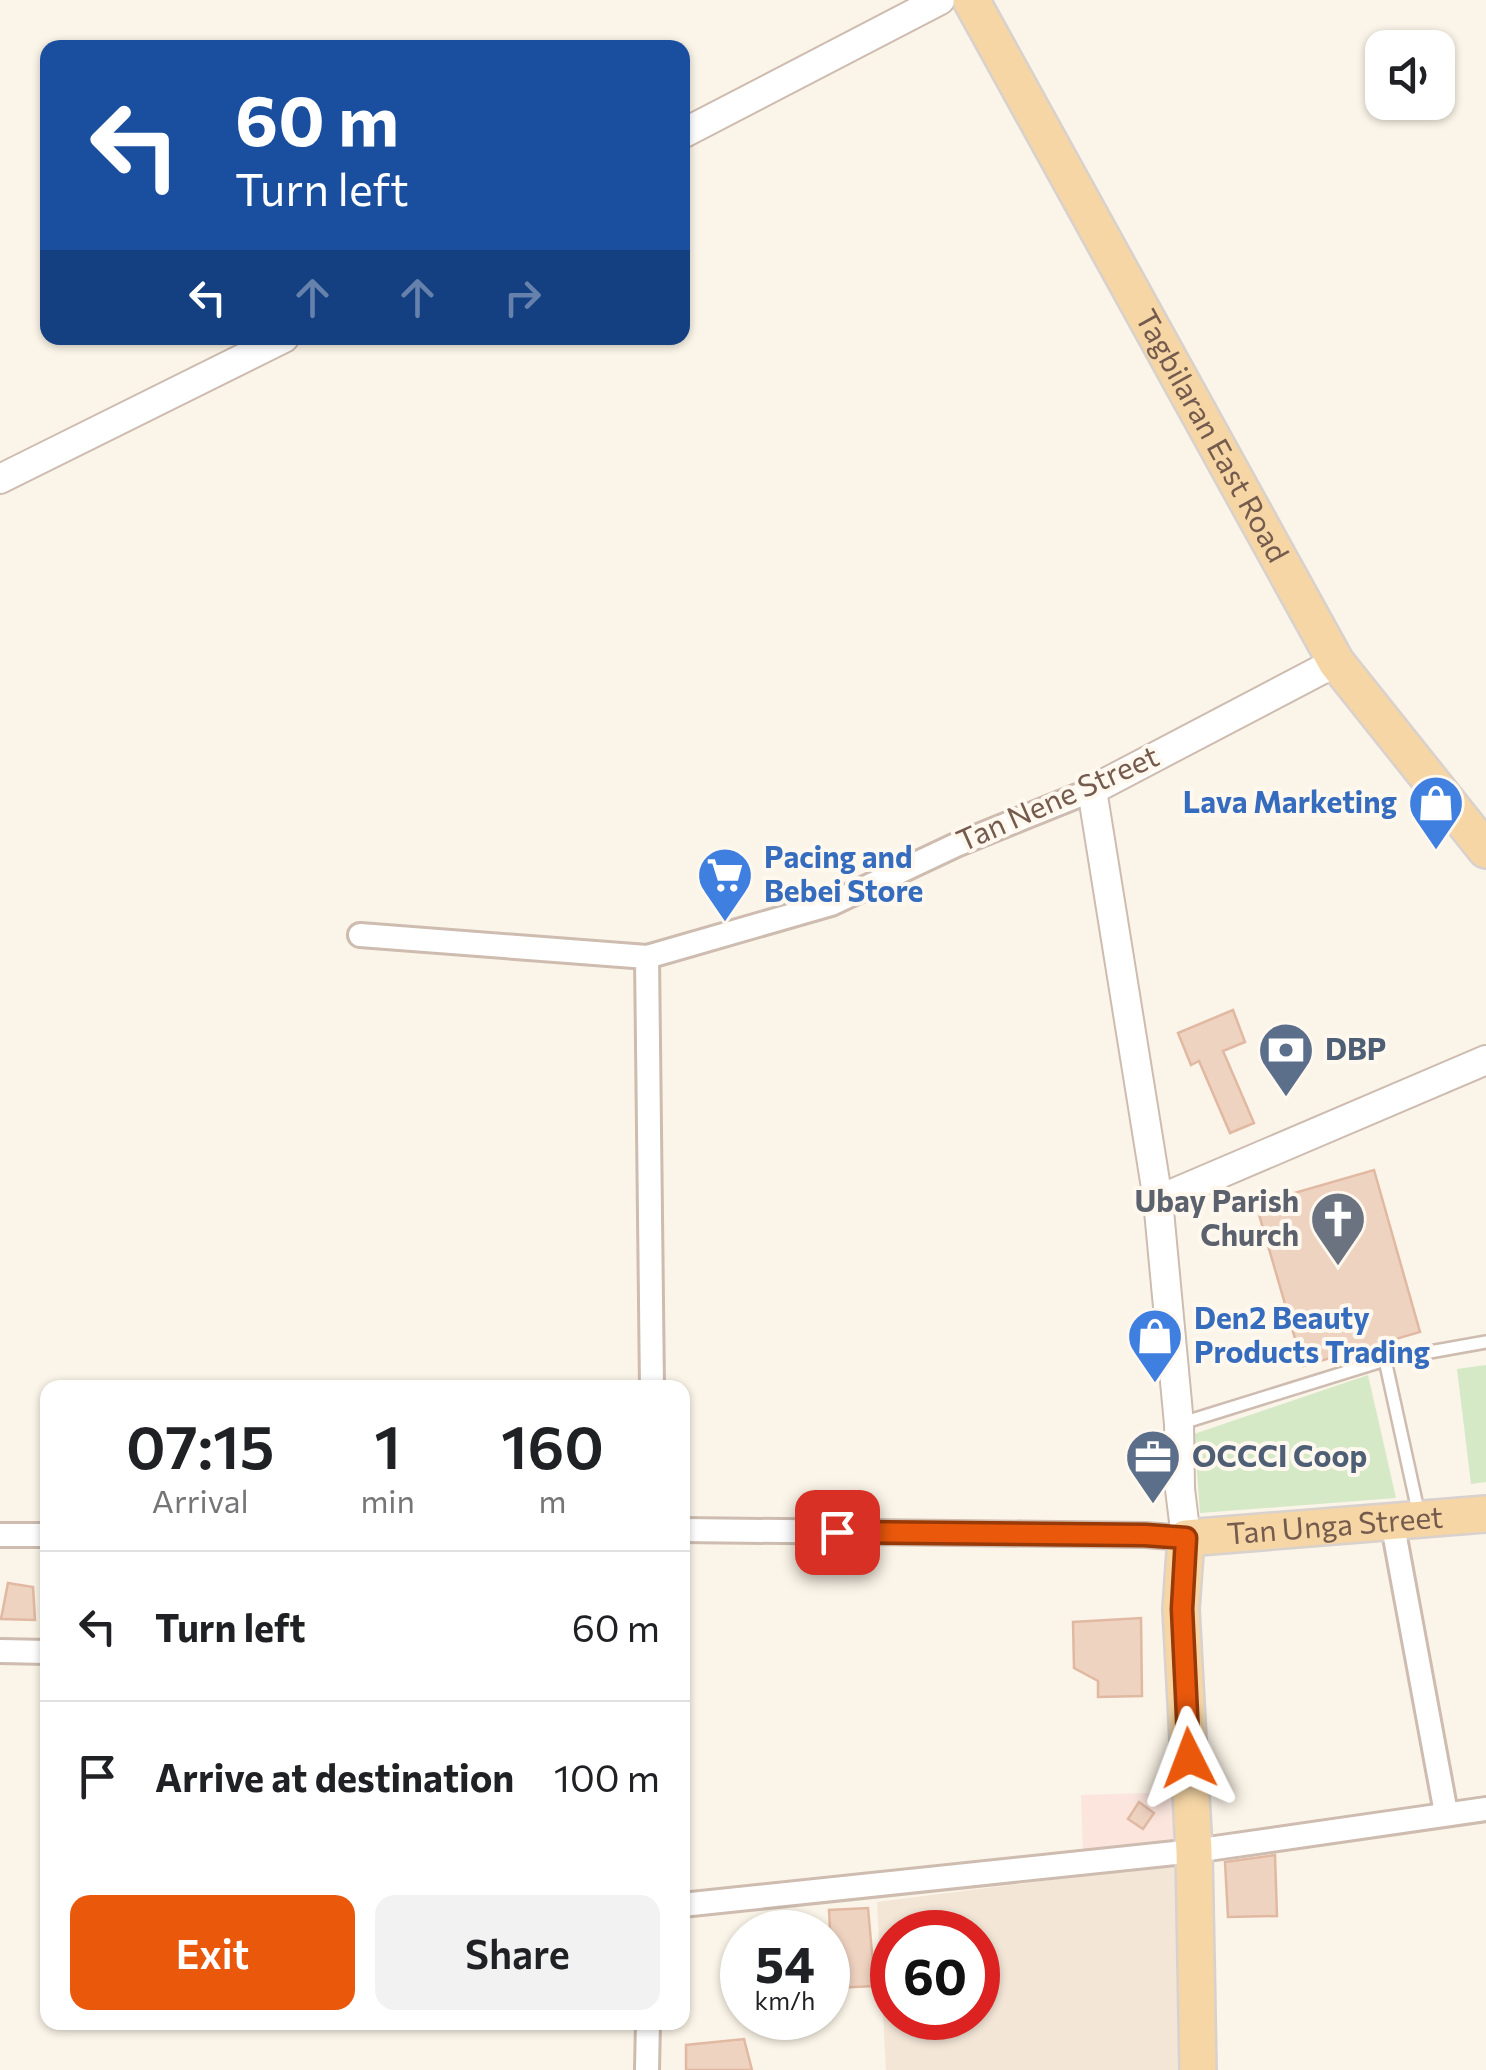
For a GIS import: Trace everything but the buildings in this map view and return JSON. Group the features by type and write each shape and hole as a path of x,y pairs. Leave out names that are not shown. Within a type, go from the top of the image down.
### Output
{"main road":[{"name":"Tagbilaran East Road","path":"971,0 1336,662 1486,850"},
{"name":"Tan Unga Street","path":"1186,1538 1486,1514"},
{"path":"1186,1538 1182,1609 1194,1850 1198,2070"}],"street":[{"path":"690,130 940,0"},
{"path":"0,479 270,345"},
{"name":"Tan Nene Street","path":"360,935 647,957 832,904 956,845 1092,790 1336,662"},
{"path":"690,1530 1186,1538 1158,1200 1092,790"},
{"path":"647,957 652,1380"},
{"path":"1158,1200 1486,1060"},
{"path":"1406,1521 1446,1814"},
{"path":"0,1535 40,1534"},
{"path":"0,1652 40,1652"},
{"path":"690,1904 1194,1850 1486,1809"},
{"path":"647,2070 648,2030"}],"lane":[{"path":"1179,1424 1385,1360 1486,1342"},
{"path":"1385,1360 1406,1521"}],"shaded area":[{"path":"1179,1792 1181,1849 1083,1852 1081,1795"},
{"path":"1176,1864 1185,2070 886,2070 884,2040 1000,2040 1000,1910 877,1910 877,1902"}],"green space":[{"path":"1486,1365 1486,1482 1471,1484 1457,1369"},
{"path":"1368,1375 1396,1498 1200,1513 1194,1434"}],"place":[{"name":"Lava Marketing","path":"1436,852"},
{"name":"Pacing and Bebei Store","path":"725,924"},
{"name":"DBP","path":"1286,1099"},
{"name":"Ubay Parish Church","path":"1338,1268"},
{"name":"Den2 Beauty Products Trading","path":"1155,1385"},
{"name":"OCCCI Coop","path":"1153,1506"}],"route":[{"path":"837,1532 1186,1538 1182,1609 1189,1758"}]}
